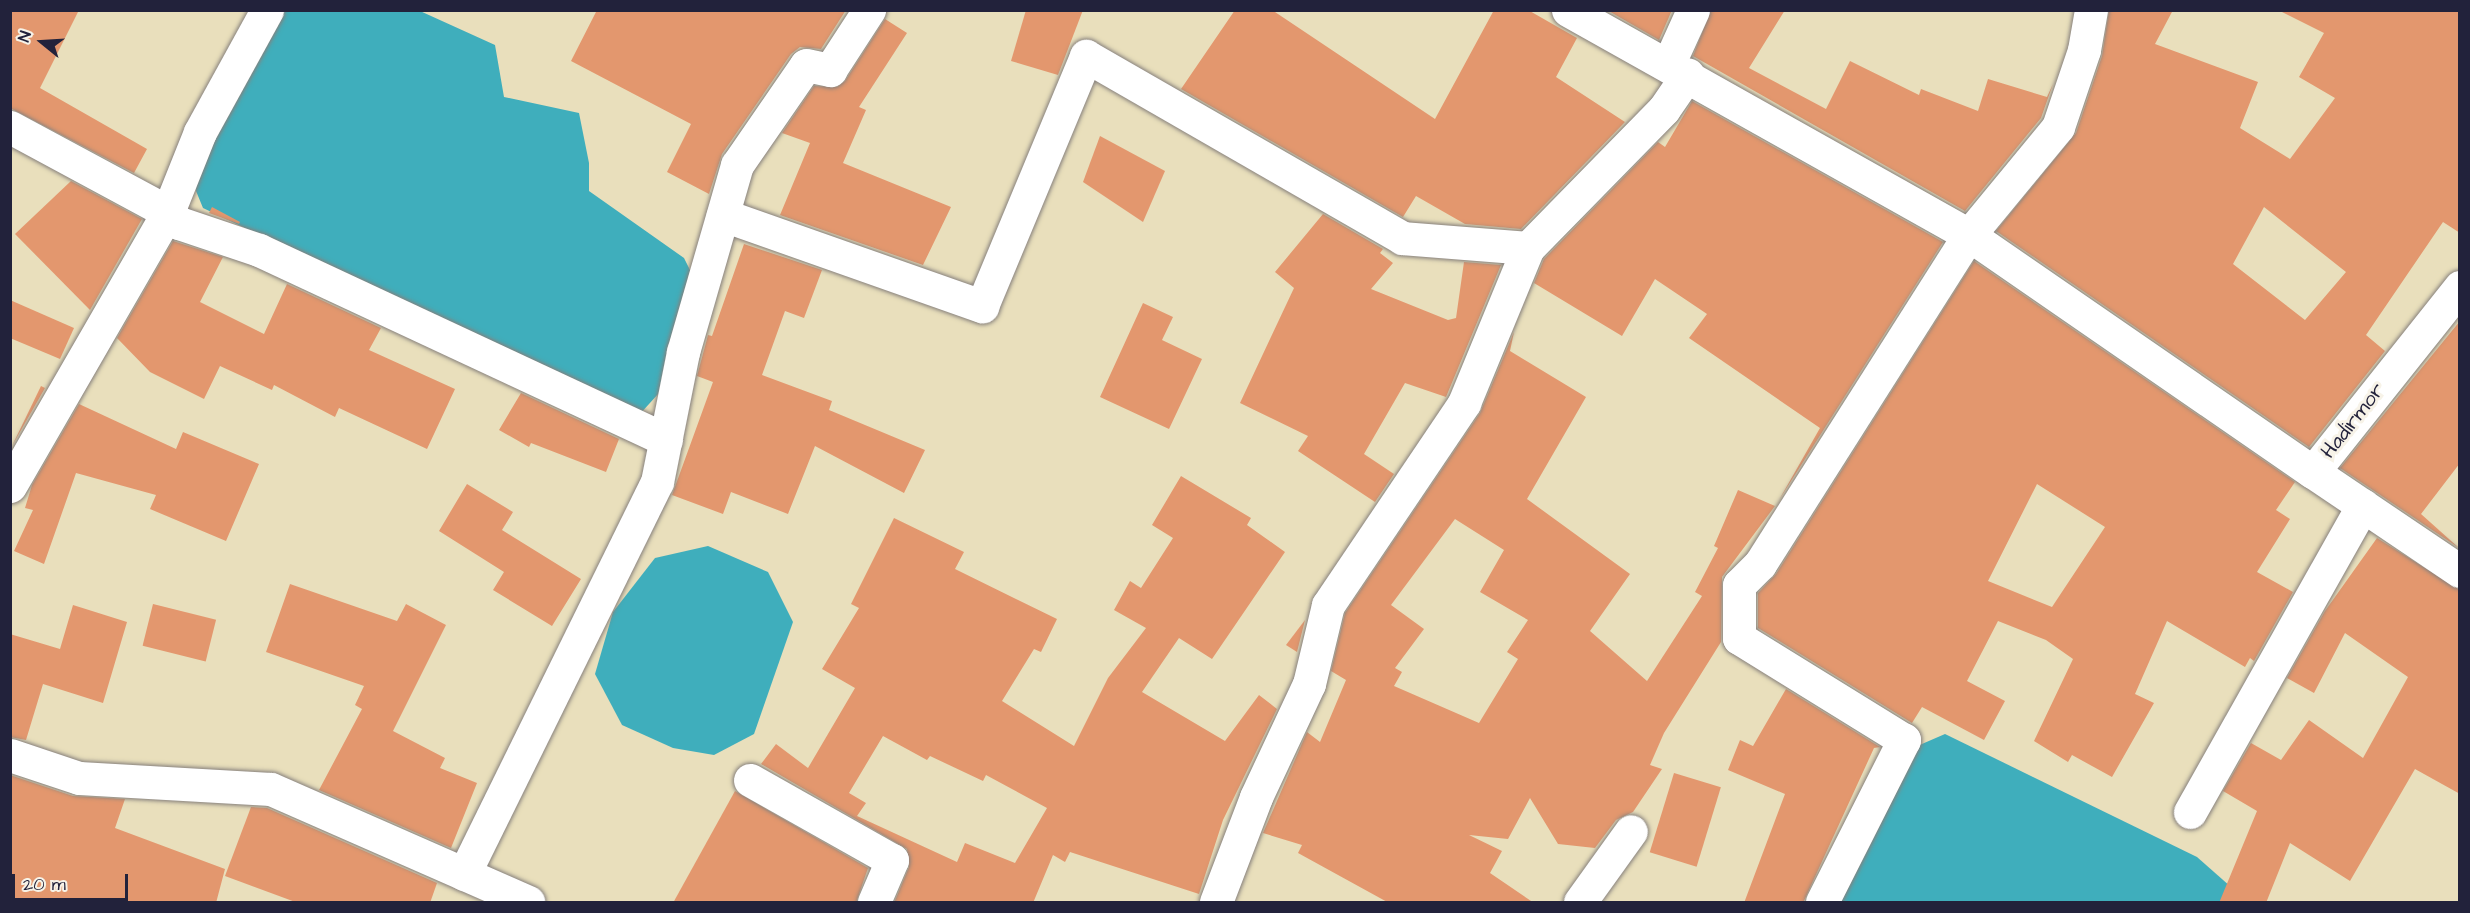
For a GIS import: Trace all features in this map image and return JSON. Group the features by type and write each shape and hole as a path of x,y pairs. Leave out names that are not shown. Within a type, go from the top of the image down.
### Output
{"street":[{"path":"10,486 168,212 200,132 267,10"},
{"path":"464,874 657,482 683,352 737,165 807,65 830,70 869,10"},
{"path":"1568,10 1678,68 1969,235 2313,472"},
{"path":"1216,903 1256,797 1309,684 1328,605 1464,403 1528,248 1664,109 1678,68 1693,10"},
{"path":"1822,903 1904,740 1739,638 1739,585 1760,564 1969,235 2058,127 2084,50 2091,10"},
{"path":"723,215 982,306 1086,56 1402,238 1528,248"},
{"path":"10,127 168,212 179,223 259,250 666,440"},
{"name":"Hadirmor","path":"2460,287 2313,472 2460,571"},
{"path":"2190,812 2362,505"},
{"path":"10,755 79,778 272,789 528,903"},
{"path":"750,780 892,860 874,903"},
{"path":"1580,903 1631,831"}],"water":[{"path":"284,11 420,11 495,45 504,97 579,113 589,163 589,191 684,258 691,272 659,393 639,415 203,208 196,191 197,171"},
{"path":"708,546 768,572 793,622 754,734 714,755 673,748 622,725 595,674 613,612 655,558"},
{"path":"1945,734 2197,857 2248,902 1837,902 1908,750"}],"building":[{"path":"10,10 79,10 40,88 147,149 134,173 10,108"},
{"path":"597,10 846,10 821,49 800,47 791,54 722,154 709,194 667,172 691,124 571,61"},
{"path":"1026,10 1083,10 1058,75 1011,61"},
{"path":"1235,10 1272,10 1435,119 1494,10 1528,10 1577,38 1556,77 1625,122 1521,229 1465,224 1416,196 1403,217 1181,89"},
{"path":"1607,10 1672,10 1659,40"},
{"path":"1711,10 1785,10 1749,68 1826,109 1850,61 1919,95 1921,89 1978,111 1988,79 2047,97 2053,84 2041,118 1965,211 1693,56"},
{"path":"2109,10 2173,10 2155,44 2258,82 2240,128 2290,159 2335,98 2299,77 2324,33 2278,10 2460,10 2460,233 2443,222 2366,335 2385,351 2309,447 1996,231 2076,133 2102,56","holes":["2264,207 2346,272 2305,320 2233,264"]},
{"path":"885,19 907,33 859,107 866,110 843,163 951,207 923,265 780,215 810,143 782,133 814,86 837,87 845,81"},
{"path":"1692,101 1943,242 1779,500 1820,428 1689,338 1707,314 1655,279 1622,336 1534,283 1544,259 1658,142 1665,147"},
{"path":"1100,136 1165,171 1143,222 1083,182"},
{"path":"71,181 142,219 90,310 15,234"},
{"path":"212,207 240,222 239,224 209,213"},
{"path":"1323,214 1383,249 1380,253 1393,263 1371,289 1448,320 1456,318 1464,262 1501,265 1446,397 1405,383 1364,454 1394,474 1375,502 1298,451 1308,436 1240,403 1294,288 1275,272"},
{"path":"173,241 223,257 200,302 264,334 287,284 381,328 369,350 455,389 427,449 339,408 335,417 274,385 272,390 220,366 204,399 150,372 117,338"},
{"path":"744,244 822,270 804,318 785,311 762,375 832,401 829,410 925,450 904,493 815,446 788,514 731,492 723,514 672,495 713,382 697,376 708,335 712,336"},
{"path":"1974,261 2295,482 2276,510 2290,519 2257,572 2293,592 2254,661 2250,658 2245,667 2167,621 2135,694 2154,703 2112,777 2072,755 2068,762 2034,741 2073,659 2046,640 1998,621 1967,681 2005,701 1984,740 1922,707 1912,723 1758,628 1758,593 1776,574","holes":["2037,484 2105,527 2052,607 1988,581"]},
{"path":"10,300 74,328 60,359 10,338"},
{"path":"1143,303 1173,317 1162,340 1202,359 1169,429 1100,397"},
{"path":"2460,321 2460,463 2421,514 2459,548 2340,468"},
{"path":"1514,332 1510,351 1586,397 1527,499 1630,574 1590,631 1647,681 1702,596 1695,592 1718,548 1714,546 1738,490 1775,506 1722,577 1721,642 1664,733 1650,765 1662,769 1633,812 1616,820 1595,848 1558,844 1530,798 1508,839 1469,835 1502,851 1490,873 1534,903 1389,903 1298,853 1302,845 1263,833 1307,732 1320,742 1346,680 1331,671 1345,613 1480,413","holes":["1455,519 1504,550 1480,592 1528,620 1507,652 1518,659 1479,723 1394,686 1402,672 1395,668 1424,629 1391,605"]},
{"path":"41,386 45,388 12,446"},
{"path":"521,393 619,439 606,472 531,443 529,447 499,430"},
{"path":"79,404 176,449 183,432 259,464 226,541 150,509 156,495 76,473 44,564 14,551 33,510 25,508 32,485"},
{"path":"1181,476 1251,518 1247,525 1285,552 1212,659 1179,638 1142,692 1225,741 1259,695 1277,709 1223,820 1199,894 1070,852 1065,862 1053,855 1033,903 894,903 909,867 907,849 761,764 776,744 808,768 855,688 822,669 859,608 851,604 894,518 964,552 955,569 1057,619 1041,652 1034,649 1002,701 1074,746 1108,678 1146,628 1114,610 1130,581 1141,588 1173,538 1152,525","holes":["883,736 927,760 930,756 983,781 986,775 1047,808 1015,863 965,843 957,862 857,816 866,803 849,793"]},
{"path":"467,484 513,512 502,530 581,579 552,626 493,590 504,572 439,531"},
{"path":"2377,538 2460,590 2460,794 2415,769 2350,881 2290,843 2266,903 2219,903 2257,811 2223,791 2251,743 2281,760 2309,720 2363,758 2408,677 2345,633 2314,693 2287,678 2325,611"},
{"path":"290,584 397,621 406,604 446,625 393,731 445,758 440,768 477,783 451,848 319,790 362,709 355,705 364,686 266,652"},
{"path":"153,604 216,620 206,661 143,646"},
{"path":"73,605 127,622 103,703 43,684 26,740 10,737 10,634 60,649"},
{"path":"1305,620 1297,652 1286,645"},
{"path":"1786,689 1880,747 1874,748 1803,903 1744,903 1785,794 1728,770 1740,740 1753,746"},
{"path":"1674,773 1721,787 1697,867 1650,852"},
{"path":"10,775 73,796 125,799 115,828 225,869 216,903 10,903"},
{"path":"735,791 868,868 856,903 673,903"},
{"path":"251,807 267,808 437,883 430,903 298,903 225,876"}]}
